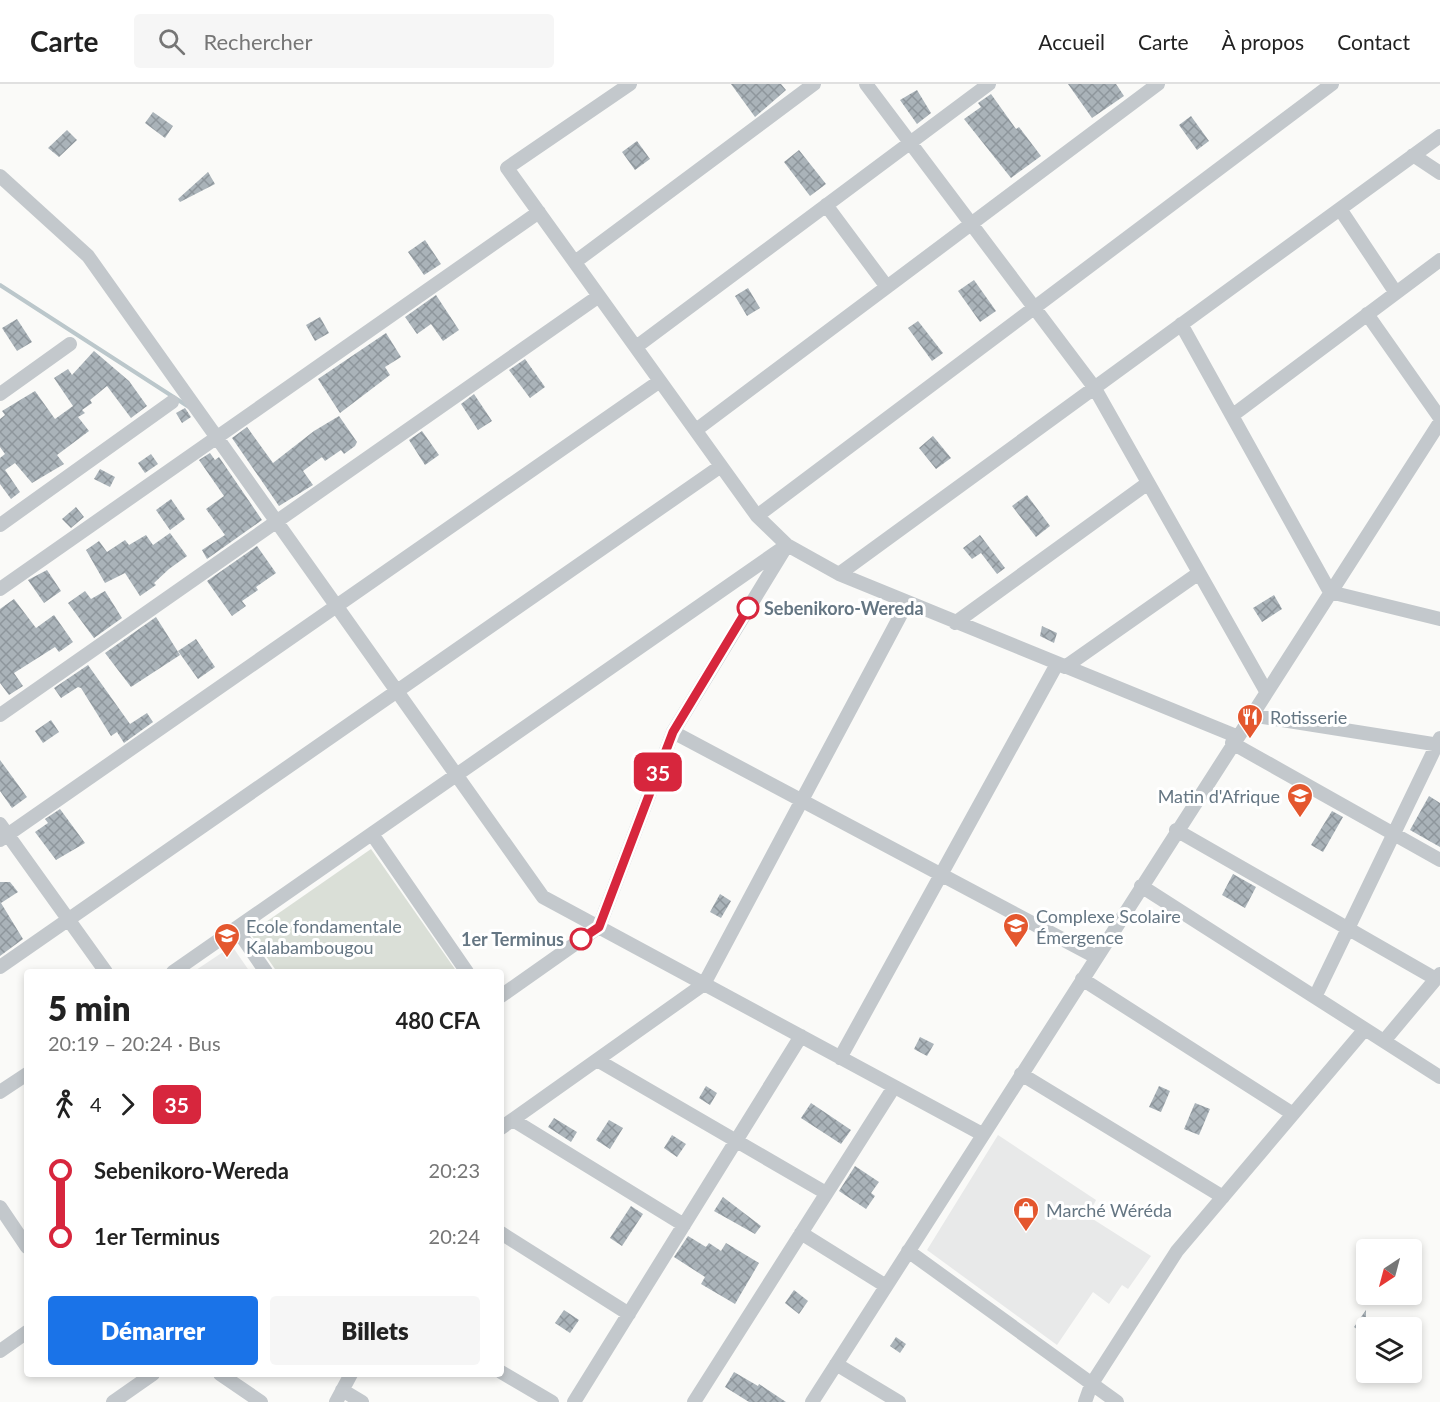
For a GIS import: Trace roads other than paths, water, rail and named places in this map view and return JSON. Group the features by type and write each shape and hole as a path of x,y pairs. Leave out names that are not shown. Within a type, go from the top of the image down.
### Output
{"street":[{"path":"630,84 507,168 757,516 787,545 839,574 1234,740 1440,860"},
{"path":"575,262 814,84"},
{"path":"866,84 1094,387 1266,691"},
{"path":"636,347 989,84"},
{"path":"696,430 1158,84"},
{"path":"757,516 1332,84"},
{"path":"839,574 1440,136"},
{"path":"1413,155 1440,173"},
{"path":"0,176 88,256 543,897 982,1134"},
{"path":"826,205 887,287"},
{"path":"1340,209 1396,293"},
{"path":"0,589 539,212"},
{"path":"1233,415 1440,260"},
{"path":"0,715 599,296"},
{"path":"812,1402 1250,715 1330,592 1435,439 1440,420 1367,314"},
{"path":"1181,324 1330,592 1440,619"},
{"path":"0,394 70,344"},
{"path":"104,969 2,833 336,606 660,381"},
{"path":"0,525 172,402"},
{"path":"0,967 722,466"},
{"path":"955,622 1148,483"},
{"path":"504,994 599,927 673,732 787,545"},
{"path":"177,969 787,545"},
{"path":"840,1058 1061,666 1199,573"},
{"path":"504,1126 704,984 907,603"},
{"path":"1250,715 1439,742 1315,997"},
{"path":"673,732 1096,957"},
{"path":"1176,830 1348,929 1438,976 1384,1041"},
{"path":"372,834 465,969"},
{"path":"1141,886 1440,1077"},
{"path":"236,928 264,969"},
{"path":"1082,979 1293,1114"},
{"path":"1085,1402 1091,1385 1178,1251 1365,1029"},
{"path":"574,1402 801,1036"},
{"path":"597,1060 826,1193"},
{"path":"1021,1074 1223,1197"},
{"path":"0,1092 24,1076"},
{"path":"694,1402 894,1087"},
{"path":"513,1120 684,1225"},
{"path":"0,1207 24,1243"},
{"path":"801,1233 886,1286"},
{"path":"504,1235 629,1314"},
{"path":"908,1251 1117,1402"},
{"path":"0,1351 24,1334"},
{"path":"836,1364 899,1402"},
{"path":"504,1374 552,1402"},
{"path":"113,1402 149,1377"},
{"path":"224,1377 261,1402"},
{"path":"349,1377 339,1396 362,1402"}],"waterway":[{"path":"0,285 189,407"}],"place":[{"name":"Sebenikoro-Wereda","path":"748,608"},
{"name":"Rotisserie","path":"1250,740"},
{"name":"Matin d'Afrique","path":"1300,819"},
{"name":"1er Terminus","path":"581,939"},
{"name":"Complexe Scolaire Émergence","path":"1016,949"},
{"name":"Ecole fondamentale Kalabambougou","path":"227,959"},
{"name":"Marché Wéréda","path":"1026,1233"}]}
